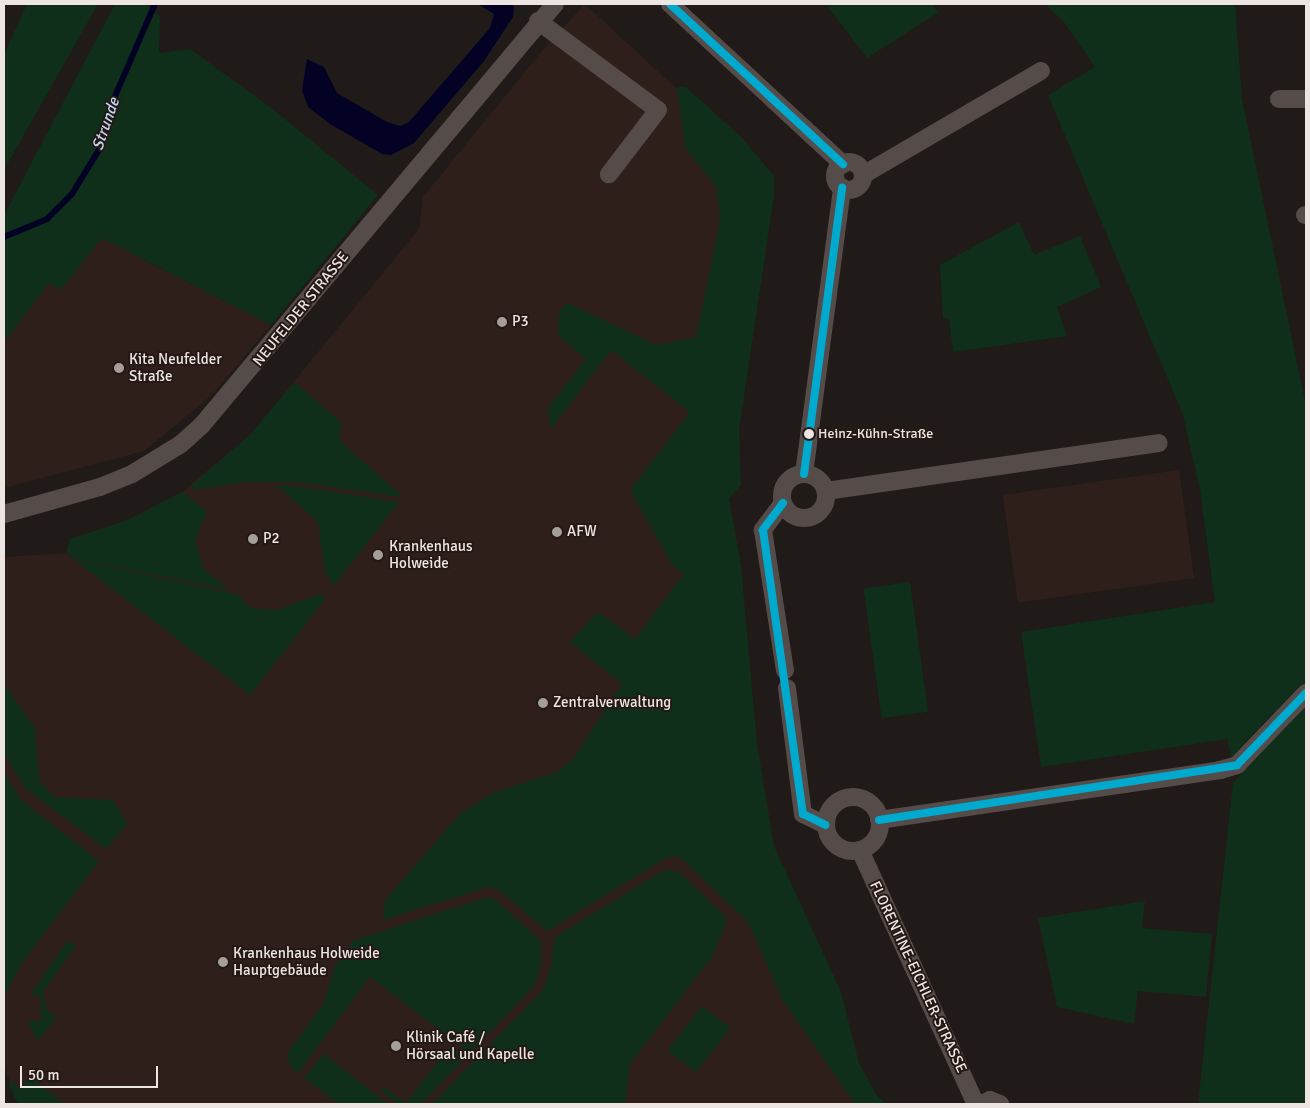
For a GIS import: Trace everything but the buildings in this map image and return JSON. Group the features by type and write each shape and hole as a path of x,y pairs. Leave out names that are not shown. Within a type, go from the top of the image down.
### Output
{"street":[{"name":"NEUFELDER STRASSE","path":"4,514 75,495 124,477 173,449 202,425 555,4"},
{"path":"670,4 844,164 856,164 863,175"},
{"path":"538,22 658,110 609,174"},
{"path":"842,188 851,190 858,186 863,175 1041,71"},
{"path":"1279,99 1306,99"},
{"path":"804,474 842,188 835,176 844,164"},
{"path":"826,491 1159,443"},
{"path":"782,503 793,516 810,518 823,508 826,491 818,479 804,474 796,475 784,486 782,503 763,530 785,670"},
{"path":"787,688 803,814 826,825 837,846 860,850 873,842 879,820 871,804 855,798 846,798 831,808 826,825"},
{"path":"879,820 1220,770 1237,765 1306,693"},
{"name":"FLORENTINE-EICHLER-STRASSE","path":"860,850 976,1104"},
{"path":"982,1104 990,1100 1000,1104"}],"shaded area":[{"name":"Krankenhaus Holweide","path":"585,4 762,168 721,573 778,873 858,1065 881,1104 18,1104 4,1066 4,557 66,553 70,539 128,520 182,492 251,434 419,229 423,197 546,46"},
{"name":"Kita Neufelder Straße","path":"102,238 271,325 212,395 144,451 4,488 4,342 49,283 61,290"},
{"path":"1179,470 1194,578 1018,603 1003,495"}],"green space":[{"path":"27,4 98,4 4,170 4,54"},
{"path":"115,4 145,4 160,16 159,53 190,49 269,106 378,195 271,325 102,238 61,290 49,283 4,342 4,215"},
{"path":"826,4 931,4 939,12 867,58"},
{"path":"1045,4 1235,4 1242,99 1306,406 1306,679 1231,757 1227,739 1041,767 1021,632 1215,602 1200,490 1183,415 1048,95 1095,67 1064,22"},
{"path":"677,87 686,87 742,138 774,176 774,196 739,430 741,485 729,499 741,565 757,744 774,846 841,992 859,1063 877,1096 887,1104 855,1104 782,999 748,922 679,856 666,858 547,931 500,891 488,887 383,920 385,900 460,814 493,793 557,772 573,759 622,684 570,642 598,612 635,639 684,574 672,565 630,490 690,412 611,350 551,429 548,408 586,359 558,335 559,311 568,303 656,345 696,337 720,221 717,188 685,148"},
{"path":"1019,222 1034,255 1080,236 1101,287 1057,307 1067,336 953,352 949,319 943,318 940,265"},
{"path":"294,382 341,422 340,441 403,497 295,482 244,482 196,490 191,486 251,434"},
{"path":"276,485 295,486 399,502 334,586 325,572 318,522"},
{"path":"182,492 207,511 195,540 203,569 230,590 72,558 67,553 70,539 128,520"},
{"path":"79,560 236,594 252,608 277,610 321,594 326,598 250,695 76,561"},
{"path":"910,582 928,712 882,718 863,589"},
{"path":"4,684 35,728 39,780 54,797 113,800 127,824 106,849 25,788 4,753"},
{"path":"1306,705 1306,1104 1198,1104 1233,783"},
{"path":"4,773 21,800 99,861 22,963 4,996"},
{"path":"672,870 680,873 725,916 726,923 714,954 630,1064 625,1104 432,1104 543,990 551,966 554,941 558,935 663,871"},
{"path":"488,897 496,900 541,941 541,964 534,986 470,1053 370,977 298,1073 289,1064 288,1052 324,1003 335,965 354,940"},
{"path":"1145,901 1142,928 1212,934 1206,997 1138,991 1134,1024 1057,1007 1038,918"},
{"path":"68,940 76,946 43,992 46,1008 56,1018 38,1041 28,1022 42,1020 40,996 30,995"},
{"path":"702,1006 730,1028 696,1072 668,1050"},
{"path":"450,1046 467,1056 421,1104 398,1104 381,1091 384,1087 406,1103"},
{"path":"324,1054 388,1104 338,1104 304,1078"},
{"path":"29,1077 65,1104 18,1104 9,1085 10,1080 20,1089"}],"water":[{"path":"478,4 510,4 514,6 513,17 484,61 414,143 391,155 382,154 330,124 308,107 302,90 307,59 324,67 337,93 387,122 400,126 409,122 490,28 494,14"}],"waterway":[{"name":"Strunde","path":"4,237 47,219 72,194 99,150 113,101 155,4"}],"transit line":[{"path":"670,4 843,164"},
{"path":"804,474 842,188"},
{"path":"783,503 763,530 803,814 826,825"},
{"path":"879,820 1237,765 1306,693"}],"place":[{"name":"P3","path":"502,322"},
{"name":"Kita Neufelder Straße","path":"119,368"},
{"name":"Heinz-Kühn-Straße","path":"809,434"},
{"name":"AFW","path":"557,532"},
{"name":"P2","path":"253,539"},
{"name":"Krankenhaus Holweide","path":"378,555"},
{"name":"Zentralverwaltung","path":"543,703"},
{"name":"Krankenhaus Holweide Hauptgebäude","path":"223,962"},
{"name":"Klinik Café / Hörsaal und Kapelle","path":"396,1046"}]}
